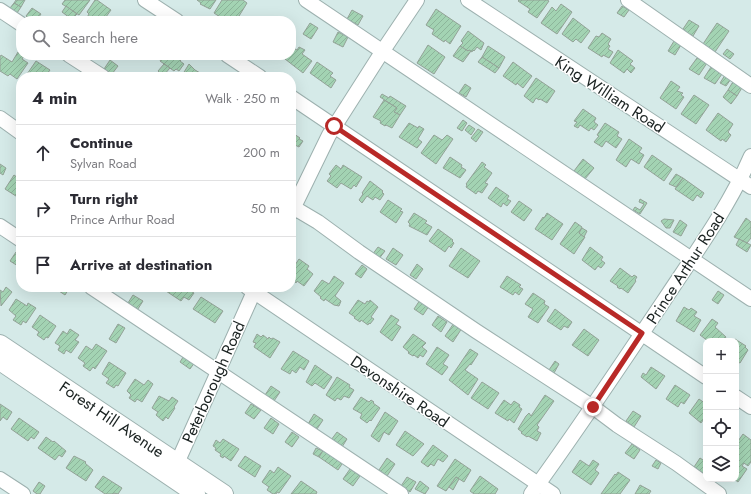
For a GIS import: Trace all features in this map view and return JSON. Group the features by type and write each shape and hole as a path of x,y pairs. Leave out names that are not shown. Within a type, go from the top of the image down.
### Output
{"main road":[{"name":"Forest Hill Avenue","path":"0,344 174,469 196,494"},
{"name":"Forest Hill Avenue","path":"0,361 174,469 224,494"}],"street":[{"path":"145,0 169,16"},
{"path":"306,0 751,299"},
{"path":"296,201 334,126 417,0"},
{"name":"King William Road","path":"468,0 746,184"},
{"path":"628,0 751,86"},
{"path":"0,10 16,21"},
{"path":"76,60 95,72"},
{"path":"235,60 253,72"},
{"path":"296,100 703,374"},
{"path":"0,118 16,129"},
{"name":"Prince Arthur Road","path":"535,489 593,407 692,259 746,184 751,156"},
{"path":"296,211 318,222 359,252 476,331 593,407 617,426 676,463 719,494"},
{"path":"0,226 16,237"},
{"path":"99,292 400,494"},
{"name":"Peterborough Road","path":"174,469 218,371 250,292"},
{"name":"Devonshire Road","path":"258,292 535,489 553,494"},
{"path":"739,399 751,407"},
{"path":"0,479 23,494"}],"building":[{"path":"16,0 25,0 21,7 14,3"},
{"path":"65,0 90,0 79,15 62,4"},
{"path":"95,0 111,10 107,16 88,16 89,14 87,12"},
{"path":"197,0 216,0 210,9 200,4 201,3"},
{"path":"222,0 243,0 247,3 239,16 218,16 214,13"},
{"path":"518,1 549,1 537,18 528,12 530,9"},
{"path":"14,3 21,7 17,13 10,8"},
{"path":"561,4 572,12 557,34 541,23 552,7 556,11"},
{"path":"66,6 77,14 75,16 67,16 62,12"},
{"path":"622,6 629,10 624,17 617,13"},
{"path":"32,8 41,14 40,16 26,16"},
{"path":"436,9 461,26 450,44 432,34 434,30 426,25"},
{"path":"352,10 363,16 358,25 347,19"},
{"path":"573,18 590,31 581,43 576,39 573,42 562,34"},
{"path":"689,20 699,26 693,36 690,34 688,37 683,33 685,30 683,29"},
{"path":"310,23 318,28 311,39 303,34"},
{"path":"717,23 729,31 715,52 703,44"},
{"path":"468,31 484,43 481,50 477,47 472,52 460,46 463,43 461,41"},
{"path":"338,32 348,37 343,47 333,42"},
{"path":"602,33 611,39 608,44 610,46 608,49 613,52 609,58 603,55 602,57 588,48 596,36 599,37"},
{"path":"674,41 681,45 675,55 668,51"},
{"path":"428,45 445,57 434,74 417,63"},
{"path":"460,46 468,51 471,51 463,62 453,56"},
{"path":"488,46 505,57 499,68 482,57"},
{"path":"299,47 305,50 302,54 312,61 303,73 286,60 296,60 297,50"},
{"path":"727,49 734,54 730,59 723,54"},
{"path":"618,50 633,61 630,64 635,68 631,73 627,69 624,73 610,63"},
{"path":"1,55 12,62 16,55 16,60 24,60 28,63 22,72 16,72 16,78 10,74 8,76 0,71"},
{"path":"482,57 499,68 495,73 478,62"},
{"path":"697,58 707,63 699,75 689,69"},
{"path":"110,60 118,66 114,72 109,72 104,69"},
{"path":"181,60 180,61 184,64 179,71 176,69 174,71 160,61"},
{"path":"36,61 50,70 49,72 28,72"},
{"path":"317,62 333,73 330,76 336,80 331,88 310,73"},
{"path":"513,62 532,76 523,88 517,83 516,85 503,76"},
{"path":"164,64 170,68 166,72 158,71"},
{"path":"189,64 198,72 184,72"},
{"path":"711,67 722,74 715,84 704,78"},
{"path":"725,75 731,79 726,86 720,83"},
{"path":"536,78 555,91 547,103 536,98 533,103 524,96"},
{"path":"734,80 743,86 737,96 728,90"},
{"path":"671,81 680,87 677,91 683,93 681,95 684,97 676,109 660,98"},
{"path":"465,84 471,88 466,97 459,93"},
{"path":"728,90 737,96 731,104 723,97"},
{"path":"382,94 389,98 390,96 406,106 400,115 394,112 397,108 380,97"},
{"path":"694,95 709,105 696,124 681,114"},
{"path":"384,100 397,108 394,112 400,115 392,128 386,125 385,126 380,123 381,121 373,117"},
{"path":"583,109 596,118 594,122 598,125 594,130 591,128 589,131 580,125 578,128 574,126 577,122 574,121"},
{"path":"718,113 733,124 728,132 731,135 726,142 722,139 721,141 706,130"},
{"path":"463,120 467,123 462,131 457,128"},
{"path":"409,123 418,128 419,126 424,129 418,139 422,142 417,148 399,137"},
{"path":"605,123 619,132 617,136 622,139 616,148 606,141 602,147 594,142 599,136 597,135"},
{"path":"469,125 475,129 471,135 465,130"},
{"path":"478,129 483,132 476,142 471,138"},
{"path":"296,135 303,141 299,147 296,146"},
{"path":"434,135 442,140 447,135 453,139 436,164 421,153"},
{"path":"629,139 642,148 639,152 644,155 639,164 631,159 626,167 616,160"},
{"path":"652,155 672,169 664,181 644,167"},
{"path":"450,157 462,165 461,167 466,170 460,178 443,168"},
{"path":"583,159 594,168 585,179 574,171"},
{"path":"482,162 486,165 484,167 492,173 485,183 488,184 482,193 478,191 476,194 466,187 466,184"},
{"path":"0,164 6,168 3,175 0,173"},
{"path":"336,165 341,169 343,165 362,177 356,187 354,185 351,189 341,183 337,188 327,181 331,176 329,174"},
{"path":"676,174 683,178 676,187 669,184"},
{"path":"14,175 16,176 16,196 5,189"},
{"path":"683,178 704,193 701,198 697,195 693,201 675,189"},
{"path":"370,181 383,191 382,192 384,194 380,200 375,197 373,200 367,196 362,203 359,200"},
{"path":"496,187 509,196 507,199 511,201 507,206 503,203 501,207 488,198"},
{"path":"640,199 647,203 640,214 633,210 635,207 640,210 644,204 639,202"},
{"path":"388,200 402,209 400,211 403,212 396,223 380,212"},
{"path":"519,201 532,210 524,221 511,212"},
{"path":"414,213 427,221 425,223 432,227 427,235 409,226 410,224 408,222"},
{"path":"547,213 563,224 552,240 535,229"},
{"path":"746,218 751,222 751,238 747,243 734,237"},
{"path":"664,219 674,220 670,228 666,228 661,221"},
{"path":"680,220 687,225 681,236 673,232"},
{"path":"575,222 582,227 579,233 585,237 574,254 560,244"},
{"path":"582,228 587,231 584,237 579,233"},
{"path":"438,229 453,240 452,241 454,243 451,248 449,246 445,252 429,241"},
{"path":"739,239 751,245 747,252 736,245"},
{"path":"378,247 385,251 378,260 372,255"},
{"path":"590,247 603,257 601,260 605,263 601,268 598,266 595,270 582,260"},
{"path":"393,248 403,255 396,265 386,259"},
{"path":"461,248 480,261 468,278 449,266"},
{"path":"16,252 16,265 10,261"},
{"path":"299,259 309,266 307,269 313,274 304,286 297,281 296,283 296,264"},
{"path":"417,264 423,269 416,279 410,275"},
{"path":"362,265 367,269 361,278 355,274"},
{"path":"620,268 632,277 634,275 637,277 628,293 610,281"},
{"path":"334,276 344,283 335,296 341,301 339,306 334,305 325,299 324,301 314,291 322,280 329,284"},
{"path":"507,276 521,285 519,287 523,289 519,295 515,292 513,295 500,287"},
{"path":"6,287 12,292 1,306 0,290 3,292"},
{"path":"718,291 724,295 718,304 712,300"},
{"path":"168,292 194,293 189,300 184,297 181,301"},
{"path":"533,293 545,301 544,304 549,307 538,323 528,317 533,309 525,304"},
{"path":"133,295 143,301 136,312 126,306"},
{"path":"201,297 223,311 215,323 193,309"},
{"path":"16,299 27,306 28,303 36,308 26,323 23,321 21,325 13,320 16,316 9,310"},
{"path":"358,300 365,304 370,300 378,307 371,317 374,319 368,325 361,320 360,322 349,313"},
{"path":"420,300 429,306 423,315 414,309"},
{"path":"684,307 689,310 691,308 697,312 694,316 701,320 694,332 676,321"},
{"path":"555,309 572,322 568,328 564,326 561,330 547,321"},
{"path":"40,315 56,326 48,338 46,337 44,340 37,335 39,332 32,327"},
{"path":"391,315 399,320 396,324 401,327 392,341 380,332"},
{"path":"438,316 447,322 441,332 432,325"},
{"path":"712,319 718,323 715,327 726,337 704,338 700,335"},
{"path":"454,323 462,328 453,342 445,336"},
{"path":"118,324 125,328 116,343 109,339"},
{"path":"70,329 79,335 75,340 79,342 71,353 66,350 64,354 58,350 60,346 55,343 63,331 67,334"},
{"path":"584,329 599,340 588,356 572,345"},
{"path":"257,334 261,337 263,335 268,339 269,337 271,339 273,338 280,342 270,358 254,347 256,343 253,342"},
{"path":"413,334 426,343 422,347 427,351 423,357 420,355 418,358 414,355 413,356 403,347"},
{"path":"739,342 746,346 745,347 748,350 740,363"},
{"path":"96,344 107,351 95,369 93,367 90,371 83,366 85,363 78,358 86,346 92,350"},
{"path":"437,347 449,355 443,364 448,367 442,375 426,364"},
{"path":"470,349 478,354 471,365 470,364 465,370 478,379 468,395 449,380"},
{"path":"293,351 309,361 304,370 300,367 296,373 292,370 290,374 281,369"},
{"path":"185,354 195,362 190,369 180,362"},
{"path":"555,361 559,364 554,373 549,370"},
{"path":"109,362 126,373 118,386 116,385 114,388 106,383 109,379 102,374"},
{"path":"315,365 332,377 324,389 315,383 312,386 306,382"},
{"path":"651,367 665,376 656,389 641,377 643,373 646,375"},
{"path":"337,377 350,385 349,387 354,390 349,398 344,396 341,400 337,398 335,401 326,395"},
{"path":"135,379 144,385 148,380 153,384 142,402 137,399 135,402 129,398 131,395 127,391"},
{"path":"482,382 499,393 488,409 471,398"},
{"path":"675,385 690,395 684,404 681,402 678,407 666,399"},
{"path":"271,386 280,392 274,401 265,395"},
{"path":"545,395 554,401 537,425 539,427 537,431 541,433 537,441 528,436 527,437 518,429 529,413 531,416"},
{"path":"159,396 169,401 172,397 178,401 168,419 166,417 163,421 156,415 158,412 152,408"},
{"path":"361,397 369,402 371,400 380,408 371,421 370,420 367,423 360,418 362,414 353,409"},
{"path":"699,399 703,402 703,420 701,423 689,413"},
{"path":"504,400 511,405 514,401 520,405 519,407 522,409 514,423 509,419 508,421 495,413"},
{"path":"0,404 12,412 7,420 3,417 0,421"},
{"path":"251,404 261,410 254,419 245,413"},
{"path":"633,411 641,416 634,427 626,421"},
{"path":"385,412 398,421 389,435 384,432 379,442 371,436"},
{"path":"314,414 323,420 317,429 308,424"},
{"path":"19,418 39,432 34,439 31,437 28,441 11,429"},
{"path":"271,418 279,424 273,434 264,428"},
{"path":"405,431 424,444 413,456 396,445"},
{"path":"292,432 299,437 292,447 285,442"},
{"path":"337,432 347,439 342,447 331,440"},
{"path":"743,434 751,440 751,462 748,466 744,463 742,466 747,469 739,481 739,446 739,440"},
{"path":"46,437 53,442 54,441 66,451 62,457 59,455 55,460 38,448"},
{"path":"223,439 239,449 231,461 224,456 223,458 220,456 221,454 215,450 216,448 213,446 216,440 220,443"},
{"path":"632,444 640,450 634,459 625,453"},
{"path":"433,445 448,456 443,462 438,459 434,466 431,464 428,467 421,462"},
{"path":"316,448 323,451 319,457 313,454"},
{"path":"324,449 344,461 338,470 319,457"},
{"path":"74,456 86,462 85,463 93,470 86,481 66,468"},
{"path":"245,456 261,466 255,477 238,466"},
{"path":"387,458 395,464 387,476 379,470"},
{"path":"700,458 703,460 703,473 694,467"},
{"path":"455,459 471,470 464,482 456,477 446,491 437,486"},
{"path":"580,460 589,466 593,460 599,464 595,470 599,473 591,485 572,472"},
{"path":"656,460 661,463 658,469 652,466"},
{"path":"278,467 291,476 279,493 277,492 276,494 273,494 267,490 269,487 262,482 270,470 274,473"},
{"path":"350,469 360,476 353,486 343,479"},
{"path":"618,472 630,480 620,494 601,494 615,474 616,475"},
{"path":"103,476 122,488 118,494 105,494 95,487"},
{"path":"480,476 498,489 495,494 474,494 470,491"},
{"path":"407,477 416,482 410,492 401,486"},
{"path":"456,477 459,479 453,490 449,487"},
{"path":"301,481 317,492 316,494 291,494"},
{"path":"420,481 429,488 425,494 415,489"},
{"path":"39,482 45,486 40,494 37,494 33,491"},
{"path":"640,485 651,491 649,494 635,494"}],"route":[{"path":"334,126 642,333 593,407"}]}
